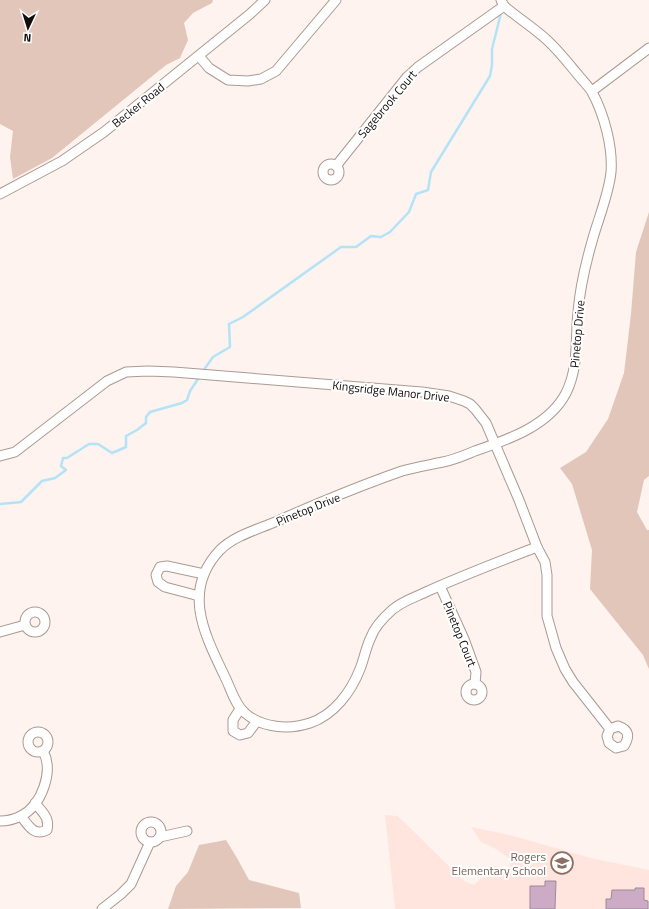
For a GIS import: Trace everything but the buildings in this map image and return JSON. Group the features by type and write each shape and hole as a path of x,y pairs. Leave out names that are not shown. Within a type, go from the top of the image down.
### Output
{"street":[{"name":"Becker Road","path":"0,194 62,161 104,132 199,56 265,0"},
{"path":"199,56 209,68 228,80 248,81 261,79 276,71 336,0"},
{"name":"Pinetop Drive","path":"503,4 548,41 564,57 592,91 610,141 611,174 581,286 578,310 577,347 573,375 565,396 546,417 532,427 495,444 444,462 427,464 404,471 230,541 221,549 204,574 199,596 200,615 211,647 240,709 257,721 277,726 309,724 332,711 351,689 359,673 372,634 381,620 396,606 440,586 537,547"},
{"name":"Sagebrook Court","path":"336,166 407,77 418,67 503,4"},
{"path":"592,91 649,48"},
{"name":"Kingsridge Manor Drive","path":"0,456 16,452 107,381 126,372 154,371 422,392 449,396 470,404 486,423 519,500 537,547 545,562 547,616 556,648 565,669 573,682 610,729"},
{"path":"199,596 165,587 158,582 156,575 160,568 167,566 204,574"},
{"name":"Pinetop Court","path":"440,586 464,639 476,672 475,684"},
{"path":"0,632 25,625"},
{"path":"240,709 233,720 233,731 240,735 248,733 257,721"},
{"path":"0,821 8,821 22,816 35,803 44,788 47,770 47,758 43,751"},
{"path":"22,816 31,830 43,832 47,830 48,819 35,803"},
{"path":"160,837 160,830 157,825 152,822 145,824 141,829 141,835 145,840 150,842 155,841 160,837 187,831"},
{"path":"102,909 131,884 150,842"}],"shaded area":[{"path":"0,0 213,0 212,3 193,13 184,23 188,40 180,58 166,65 52,158 13,179 10,157 13,131 0,124"},
{"path":"649,212 649,476 644,480 637,512 647,530 649,530 649,669 643,655 590,589 592,550 572,484 560,468 586,452 608,419 624,373 636,252"},
{"name":"Rogers Elementary School","path":"385,815 398,816 464,881 474,885 495,866 509,868 512,860 496,849 481,842 471,827 510,835 591,858 649,870 649,909 395,909"},
{"path":"226,840 249,880 299,893 301,908 168,909 176,886 188,872 199,845"}],"waterway":[{"path":"203,371 213,357 230,347 229,324 243,317 341,247 356,247 371,236 381,237 390,232 409,212 416,194 428,190 431,172 490,76 492,49 501,13"},
{"path":"0,504 21,502 42,481 55,478 66,470 61,466 63,458 67,458 89,444 98,444 112,453 126,447 126,436 146,423 146,417 150,412 182,403 187,400 190,391 200,376"}],"place":[{"name":"Rogers Elementary School","path":"562,863"}]}
